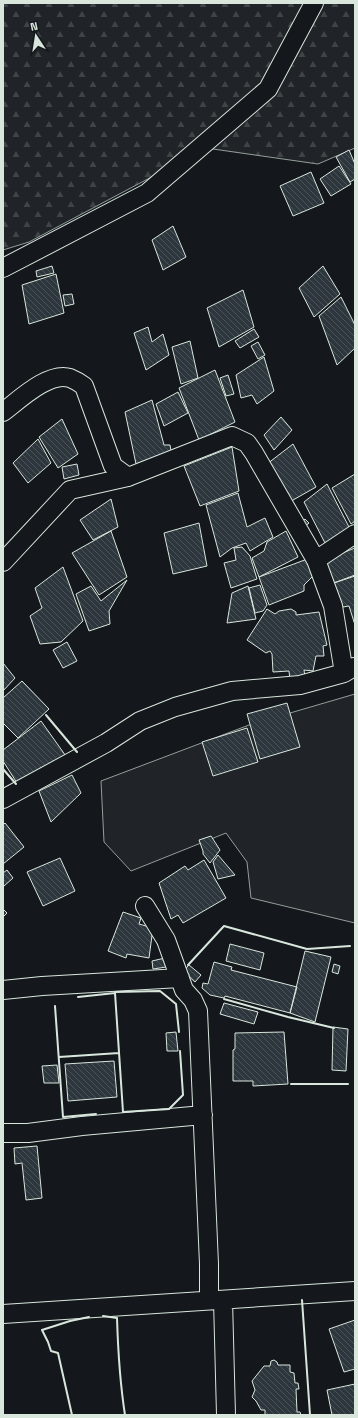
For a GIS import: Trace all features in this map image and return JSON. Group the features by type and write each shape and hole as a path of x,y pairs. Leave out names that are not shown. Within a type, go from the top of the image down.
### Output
{"street":[{"path":"3,268 147,193 268,89 314,3"},
{"path":"3,412 39,385 55,378 69,378 84,386 113,466 128,477"},
{"path":"3,562 70,490 128,477 232,436 247,443 254,453 316,560 333,606 350,670 300,685 232,691 140,720 106,743 3,799"},
{"path":"316,560 355,534"},
{"path":"145,906 166,940 184,990 193,1000 198,1011 209,1264 216,1300 226,1415"},
{"path":"3,990 42,986 180,978"},
{"path":"3,1133 28,1133 82,1126 203,1115"},
{"path":"3,1314 355,1291"}],"green space":[{"path":"3,3 355,3 355,148 318,164 206,148 29,242 3,250"},
{"path":"355,694 355,923 251,898 247,862 226,833 131,871 104,842 101,781 249,725"}],"building":[{"path":"349,150 355,164 355,179 350,182 336,157"},
{"path":"339,166 351,184 331,196 320,179"},
{"path":"311,172 324,203 293,216 280,186"},
{"path":"173,226 186,257 163,270 152,240"},
{"path":"52,266 54,273 37,277 36,271"},
{"path":"323,266 340,294 314,317 299,288"},
{"path":"56,274 64,313 29,324 22,285"},
{"path":"243,290 254,327 219,347 207,308"},
{"path":"72,294 74,304 65,306 63,295"},
{"path":"341,297 355,325 355,348 337,365 319,316"},
{"path":"148,327 152,342 163,334 169,355 146,370 134,333"},
{"path":"254,329 259,337 240,348 235,341"},
{"path":"190,341 198,378 181,384 172,347"},
{"path":"258,342 265,355 258,359 251,346"},
{"path":"264,357 274,391 257,404 252,395 241,398 236,375"},
{"path":"215,370 235,422 199,440 179,388"},
{"path":"228,375 234,394 226,396 220,378"},
{"path":"178,392 188,413 164,426 156,404"},
{"path":"152,400 164,445 170,445 171,451 136,464 125,412"},
{"path":"281,417 292,430 274,450 264,435"},
{"path":"62,419 78,454 58,468 39,437"},
{"path":"38,439 51,463 28,483 13,463"},
{"path":"293,444 316,487 286,504 267,464"},
{"path":"232,447 239,491 200,506 184,466"},
{"path":"77,464 79,475 64,479 62,467"},
{"path":"355,474 355,521 351,524 332,488"},
{"path":"327,484 350,529 326,545 304,502"},
{"path":"238,493 247,527 265,518 273,537 250,551 246,543 232,548 220,557 206,505"},
{"path":"111,499 118,527 93,540 80,520"},
{"path":"305,519 309,523 303,528 300,523"},
{"path":"199,523 207,566 173,574 164,533"},
{"path":"111,531 127,577 99,595 72,553"},
{"path":"286,531 298,557 259,577 252,558 264,551 267,542"},
{"path":"242,547 250,556 257,579 231,588 224,563 236,560 234,548"},
{"path":"355,548 355,575 331,584 322,561"},
{"path":"310,558 313,576 304,585 304,591 269,605 259,577"},
{"path":"63,567 83,621 61,642 40,644 30,616 42,608 35,588"},
{"path":"355,576 355,625 349,606 343,607 334,583"},
{"path":"127,580 109,611 110,624 89,631 76,594 91,586 101,601"},
{"path":"260,585 267,605 263,611 255,613 249,588"},
{"path":"248,586 256,619 227,623 232,593"},
{"path":"267,609 275,614 279,611 291,609 296,612 296,615 319,612 327,645 323,646 324,656 316,656 313,671 304,670 305,677 290,680 289,671 273,672 272,654 270,651 266,653 247,640"},
{"path":"67,642 77,661 63,668 53,650"},
{"path":"3,663 15,678 3,691"},
{"path":"22,681 49,709 18,738 3,723 3,698"},
{"path":"287,703 300,747 260,759 247,714"},
{"path":"41,721 68,759 17,783 3,761 3,750"},
{"path":"247,728 258,762 213,776 202,742"},
{"path":"72,775 81,793 51,822 39,791"},
{"path":"5,823 24,847 3,864 3,825"},
{"path":"211,836 220,850 210,863 203,854 199,840"},
{"path":"218,855 235,875 218,879 213,862"},
{"path":"60,858 75,891 43,906 27,872"},
{"path":"204,860 226,898 183,923 178,915 171,919 159,883 185,866 188,870"},
{"path":"7,870 13,878 4,886 3,873"},
{"path":"3,909 7,913 3,917"},
{"path":"123,912 141,918 139,924 153,928 149,958 127,954 126,958 108,951"},
{"path":"230,944 264,953 260,970 226,961"},
{"path":"305,951 331,957 315,1022 290,1013"},
{"path":"165,958 166,967 153,969 152,961"},
{"path":"214,962 232,967 231,970 297,987 290,1013 225,996 224,998 210,995 202,988 203,983 208,984"},
{"path":"334,964 340,966 338,974 332,972"},
{"path":"189,965 201,975 195,982 183,971"},
{"path":"224,1003 258,1012 254,1024 220,1014"},
{"path":"333,1027 348,1029 346,1071 332,1070"},
{"path":"176,1032 178,1051 167,1051 166,1033"},
{"path":"284,1032 288,1084 253,1086 253,1081 233,1081 233,1050 235,1049 235,1033"},
{"path":"114,1061 117,1097 68,1101 65,1064"},
{"path":"57,1065 59,1083 44,1083 42,1066"},
{"path":"37,1146 42,1198 26,1200 22,1163 15,1164 14,1148"},
{"path":"355,1320 355,1369 344,1372 329,1329"},
{"path":"274,1360 278,1365 290,1365 290,1372 294,1373 295,1383 298,1383 299,1389 296,1389 297,1412 300,1412 301,1415 265,1415 265,1410 261,1410 252,1397 255,1390 252,1381 264,1366 270,1366 271,1361"},
{"path":"355,1384 355,1415 332,1415 327,1390"}],"wall":[{"path":"46,715 77,752"},
{"path":"3,769 16,784"},
{"path":"188,965 224,926 307,949 350,946"},
{"path":"78,997 115,992 160,991 176,1004 179,1032"},
{"path":"115,993 123,1112 169,1109 183,1095 180,1051"},
{"path":"224,999 334,1028"},
{"path":"55,1006 63,1117 96,1114"},
{"path":"59,1057 119,1053"},
{"path":"291,1084 348,1084"},
{"path":"302,1300 310,1415"},
{"path":"103,1316 117,1318 125,1415"},
{"path":"72,1415 58,1353 51,1351 42,1330 70,1321 89,1317"}]}
